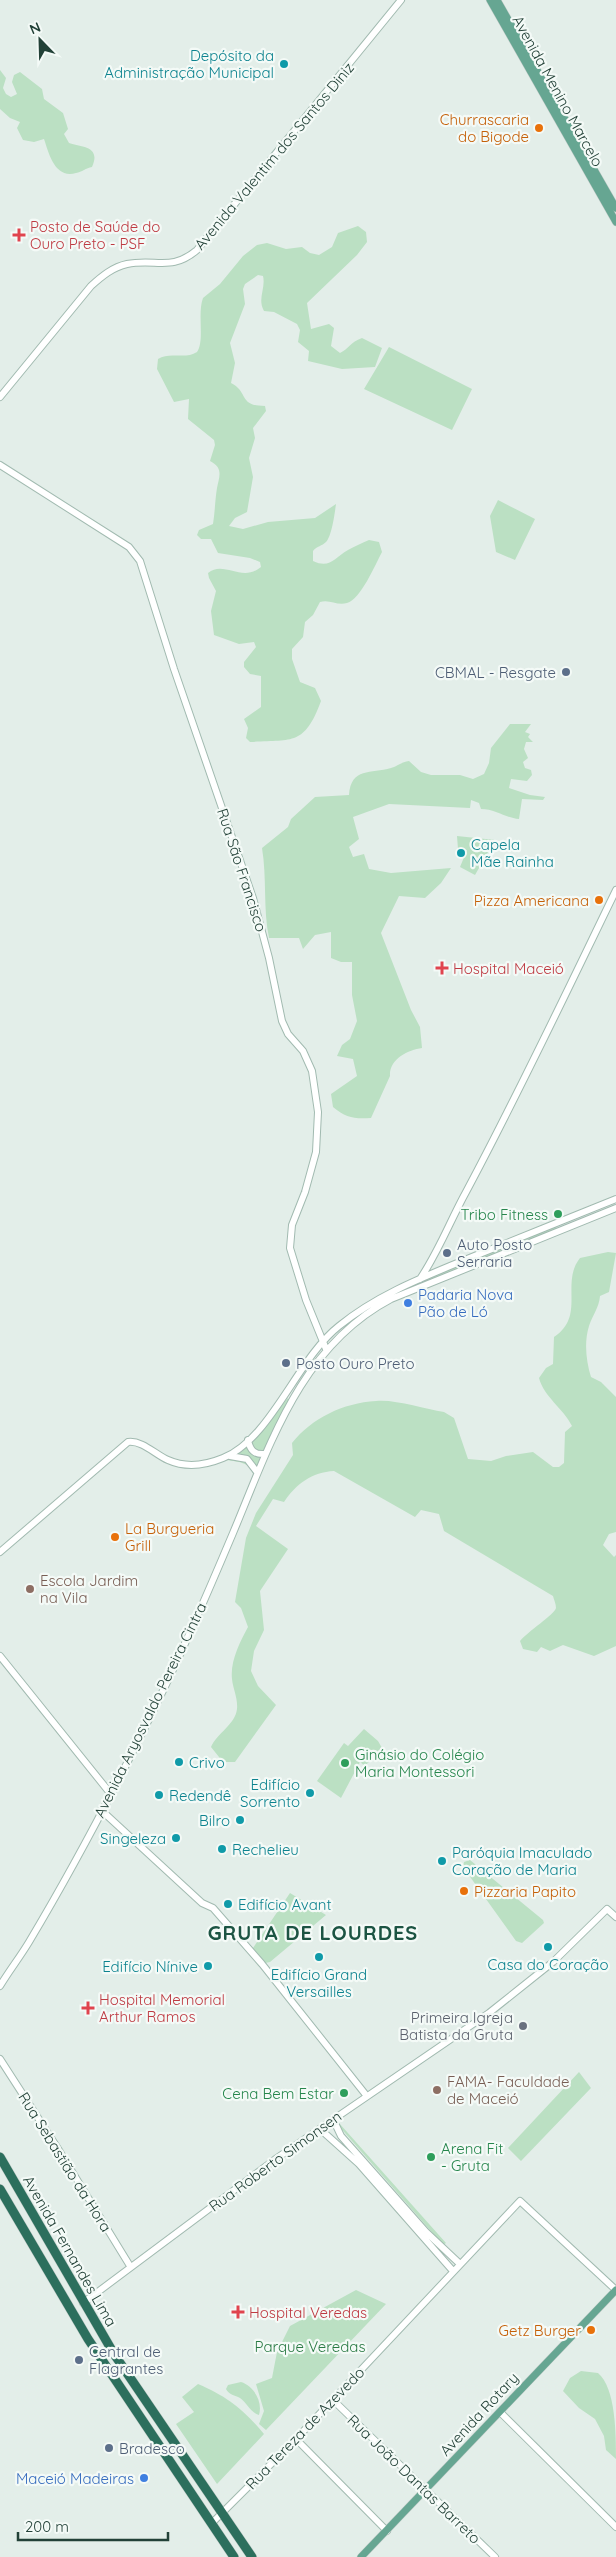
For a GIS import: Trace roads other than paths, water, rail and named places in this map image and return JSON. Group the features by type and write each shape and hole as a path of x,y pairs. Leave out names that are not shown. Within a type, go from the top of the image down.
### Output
{"highway":[{"name":"Avenida Fernandes Lima","path":"0,2157 83,2303 119,2362 252,2557"},
{"name":"Avenida Fernandes Lima","path":"0,2189 88,2339 234,2557"}],"main road":[{"name":"Avenida Menino Marcelo","path":"490,0 616,222"},
{"name":"Avenida Menino Marcelo","path":"497,0 616,208"},
{"name":"Avenida Rotary","path":"361,2557 616,2290"}],"street":[{"name":"Avenida Valentim dos Santos Diniz","path":"0,397 91,286 106,274 132,263 175,263 188,258 197,250 401,0"},
{"name":"Rua São Francisco","path":"0,465 129,547 140,561 174,669 252,898 269,958 282,1021 288,1034 303,1051 312,1070 318,1112 316,1152 305,1192 292,1225 290,1248 300,1284 326,1349"},
{"path":"407,1292 420,1280 434,1260 578,972 616,890"},
{"path":"0,1552 130,1442 143,1446 167,1460 186,1465 204,1464 229,1456 262,1425 322,1341 369,1304 444,1269 616,1199"},
{"path":"407,1292 616,1208"},
{"path":"559,1222 561,1230"},
{"path":"434,1260 444,1269"},
{"name":"Avenida Aryosvaldo Pereira Cintra","path":"0,1986 28,1943 101,1810 191,1633 257,1472 279,1424 302,1382 326,1349 360,1317 407,1292"},
{"path":"248,1440 252,1450 258,1454 265,1454"},
{"path":"229,1456 247,1459 257,1472"},
{"path":"0,1656 110,1793"},
{"path":"101,1810 202,1903 213,1908 262,1964 366,2095"},
{"name":"Rua Roberto Simonsen","path":"83,2303 130,2266 366,2095 489,2013 532,1980 570,1947 607,1909 616,1917"},
{"name":"Rua Sebastião da Hora","path":"0,2059 130,2266"},
{"path":"333,2119 341,2136 426,2232 460,2264"},
{"path":"320,2128 359,2164 453,2271"},
{"name":"Rua Tereza de Azevedo","path":"212,2523 296,2439 520,2201 616,2290"},
{"name":"Rua João Dantas Barreto","path":"333,2400 495,2557"},
{"path":"500,2412 616,2527"},
{"path":"296,2439 387,2531"}],"place":[{"name":"Depósito da Administração Municipal","path":"284,64"},
{"name":"Churrascaria do Bigode","path":"539,128"},
{"name":"Posto de Saúde do Ouro Preto - PSF","path":"19,235"},
{"name":"CBMAL - Resgate","path":"566,672"},
{"name":"Capela Mãe Rainha","path":"461,853"},
{"name":"Pizza Americana","path":"599,900"},
{"name":"Hospital Maceió","path":"442,968"},
{"name":"Tribo Fitness","path":"558,1214"},
{"name":"Auto Posto Serraria","path":"447,1253"},
{"name":"Padaria Nova Pão de Ló","path":"408,1303"},
{"name":"Posto Ouro Preto","path":"286,1363"},
{"name":"La Burgueria Grill","path":"115,1537"},
{"name":"Escola Jardim na Vila","path":"30,1589"},
{"name":"Crivo","path":"179,1762"},
{"name":"Ginásio do Colégio Maria Montessori","path":"345,1763"},
{"name":"Edifício Sorrento","path":"310,1793"},
{"name":"Redendê","path":"159,1795"},
{"name":"Bilro","path":"240,1820"},
{"name":"Singeleza","path":"176,1838"},
{"name":"Rechelieu","path":"222,1849"},
{"name":"Paróquia Imaculado Coração de Maria","path":"442,1861"},
{"name":"Pizzaria Papito","path":"464,1891"},
{"name":"Edifício Avant","path":"228,1904"},
{"name":"Casa do Coração","path":"548,1947"},
{"name":"Edifício Grand Versailles","path":"319,1957"},
{"name":"Edifício Nínive","path":"208,1966"},
{"name":"Hospital Memorial Arthur Ramos","path":"88,2008"},
{"name":"Primeira Igreja Batista da Gruta","path":"523,2026"},
{"name":"FAMA- Faculdade de Maceió","path":"437,2090"},
{"name":"Cena Bem Estar","path":"344,2093"},
{"name":"Arena Fit - Gruta","path":"431,2157"},
{"name":"Hospital Veredas","path":"238,2312"},
{"name":"Getz Burger","path":"591,2330"},
{"name":"Central de Flagrantes","path":"79,2360"},
{"name":"Bradesco","path":"109,2448"},
{"name":"Maceió Madeiras","path":"144,2478"}],"district":[{"name":"GRUTA DE LOURDES","path":"313,1932"}],"park label":[{"name":"Parque Veredas","path":"310,2346"}]}
